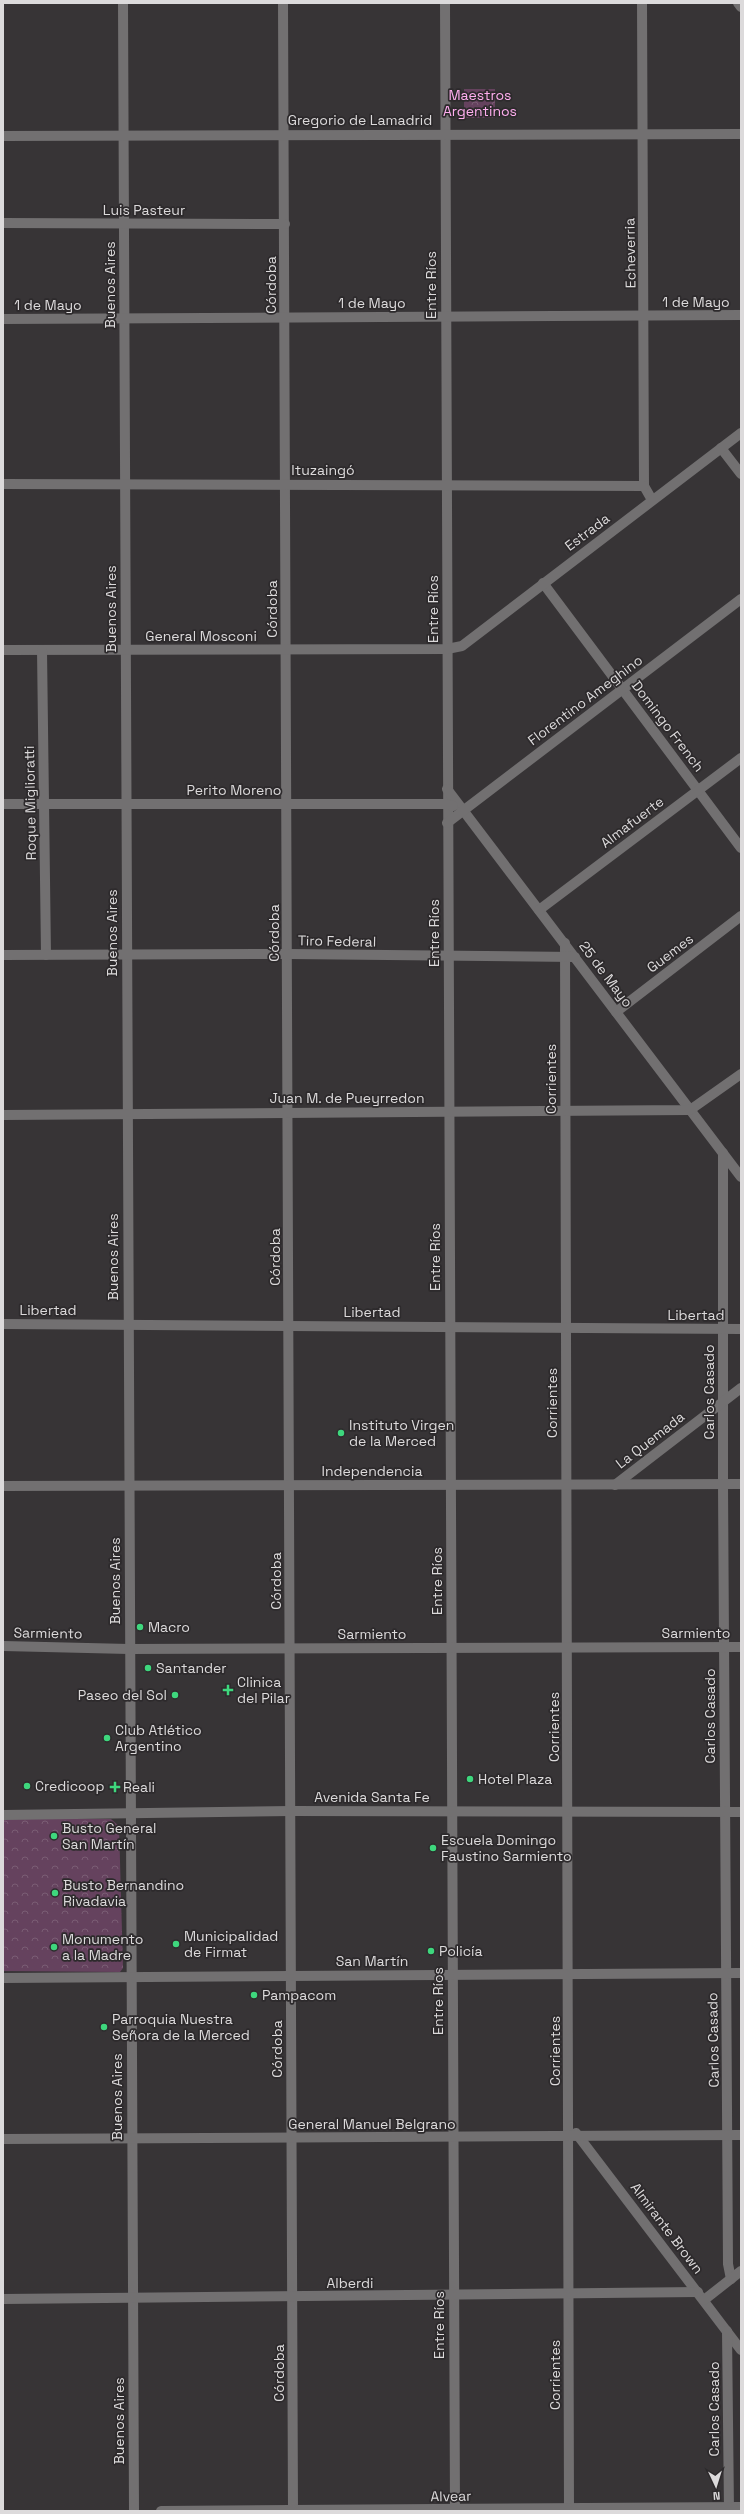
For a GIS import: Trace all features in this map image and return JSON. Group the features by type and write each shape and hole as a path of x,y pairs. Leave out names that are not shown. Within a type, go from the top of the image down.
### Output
{"street":[{"name":"Buenos Aires","path":"123,3 130,1977 134,2511"},
{"name":"Córdoba","path":"283,3 288,804 293,2511"},
{"name":"Entre Ríos","path":"445,3 447,823 455,2510"},
{"name":"Echeverria","path":"642,3 645,316 644,486"},
{"path":"738,3 741,6"},
{"name":"Gregorio de Lamadrid","path":"3,136 643,133 741,134"},
{"name":"Luis Pasteur","path":"3,224 285,224"},
{"name":"1 de Mayo","path":"3,319 741,315"},
{"name":"Estrada","path":"447,649 462,646 741,433"},
{"path":"722,448 741,474"},
{"name":"Ituzaingó","path":"3,484 447,484 644,486"},
{"path":"644,486 652,500"},
{"name":"Domingo French","path":"543,583 741,848"},
{"name":"Florentino Ameghino","path":"447,823 741,599"},
{"name":"General Mosconi","path":"3,650 447,649"},
{"name":"Roque Miglioratti","path":"42,650 46,955"},
{"name":"Almafuerte","path":"539,910 741,758"},
{"name":"25 de Mayo","path":"447,789 741,1177"},
{"name":"Perito Moreno","path":"3,804 447,804 463,810"},
{"name":"Guemes","path":"616,1012 741,916"},
{"name":"Corrientes","path":"565,943 569,2125"},
{"name":"Tiro Federal","path":"3,955 126,956 288,954 576,958"},
{"path":"690,1110 741,1074"},
{"name":"Juan M. de Pueyrredon","path":"3,1115 690,1110"},
{"name":"Carlos Casado","path":"723,1153 723,1485 728,2264 731,2279"},
{"name":"Libertad","path":"3,1324 741,1329"},
{"name":"La Quemada","path":"615,1485 741,1388"},
{"name":"Independencia","path":"3,1486 741,1484"},
{"name":"Sarmiento","path":"3,1646 129,1649 741,1647"},
{"name":"Avenida Santa Fe","path":"3,1815 291,1811 741,1812"},
{"name":"San Martín","path":"3,1978 741,1973"},
{"name":"Almirante Brown","path":"569,2125 574,2137 701,2296 741,2350"},
{"name":"General Manuel Belgrano","path":"3,2138 453,2138 741,2135"},
{"name":"Corrientes","path":"569,2510 569,2294 574,2137"},
{"path":"701,2296 731,2279 741,2271"},
{"name":"Alberdi","path":"3,2300 569,2294 701,2296"},
{"name":"Carlos Casado","path":"727,2331 729,2509"},
{"name":"Alvear","path":"161,2511 729,2509 741,2507"}],"green space":[{"name":"Maestros Argentinos","path":"464,89 495,89 495,118 464,118"},
{"path":"3,1819 111,1819 119,1826 123,1968 120,1972 3,1971"}],"place":[{"name":"Instituto Virgen de la Merced","path":"341,1433"},
{"name":"Macro","path":"140,1627"},
{"name":"Santander","path":"148,1668"},
{"name":"Clinica del Pilar","path":"228,1690"},
{"name":"Paseo del Sol","path":"175,1695"},
{"name":"Club Atlético Argentino","path":"107,1738"},
{"name":"Hotel Plaza","path":"470,1779"},
{"name":"Credicoop","path":"27,1786"},
{"name":"Reali","path":"115,1787"},
{"name":"Busto General San Martín","path":"54,1836"},
{"name":"Escuela Domingo Faustino Sarmiento","path":"433,1848"},
{"name":"Busto Bernandino Rivadavia","path":"55,1893"},
{"name":"Municipalidad de Firmat","path":"176,1944"},
{"name":"Monumento a la Madre","path":"54,1947"},
{"name":"Policía","path":"431,1951"},
{"name":"Pampacom","path":"254,1995"},
{"name":"Parroquia Nuestra Señora de la Merced","path":"104,2027"}]}
